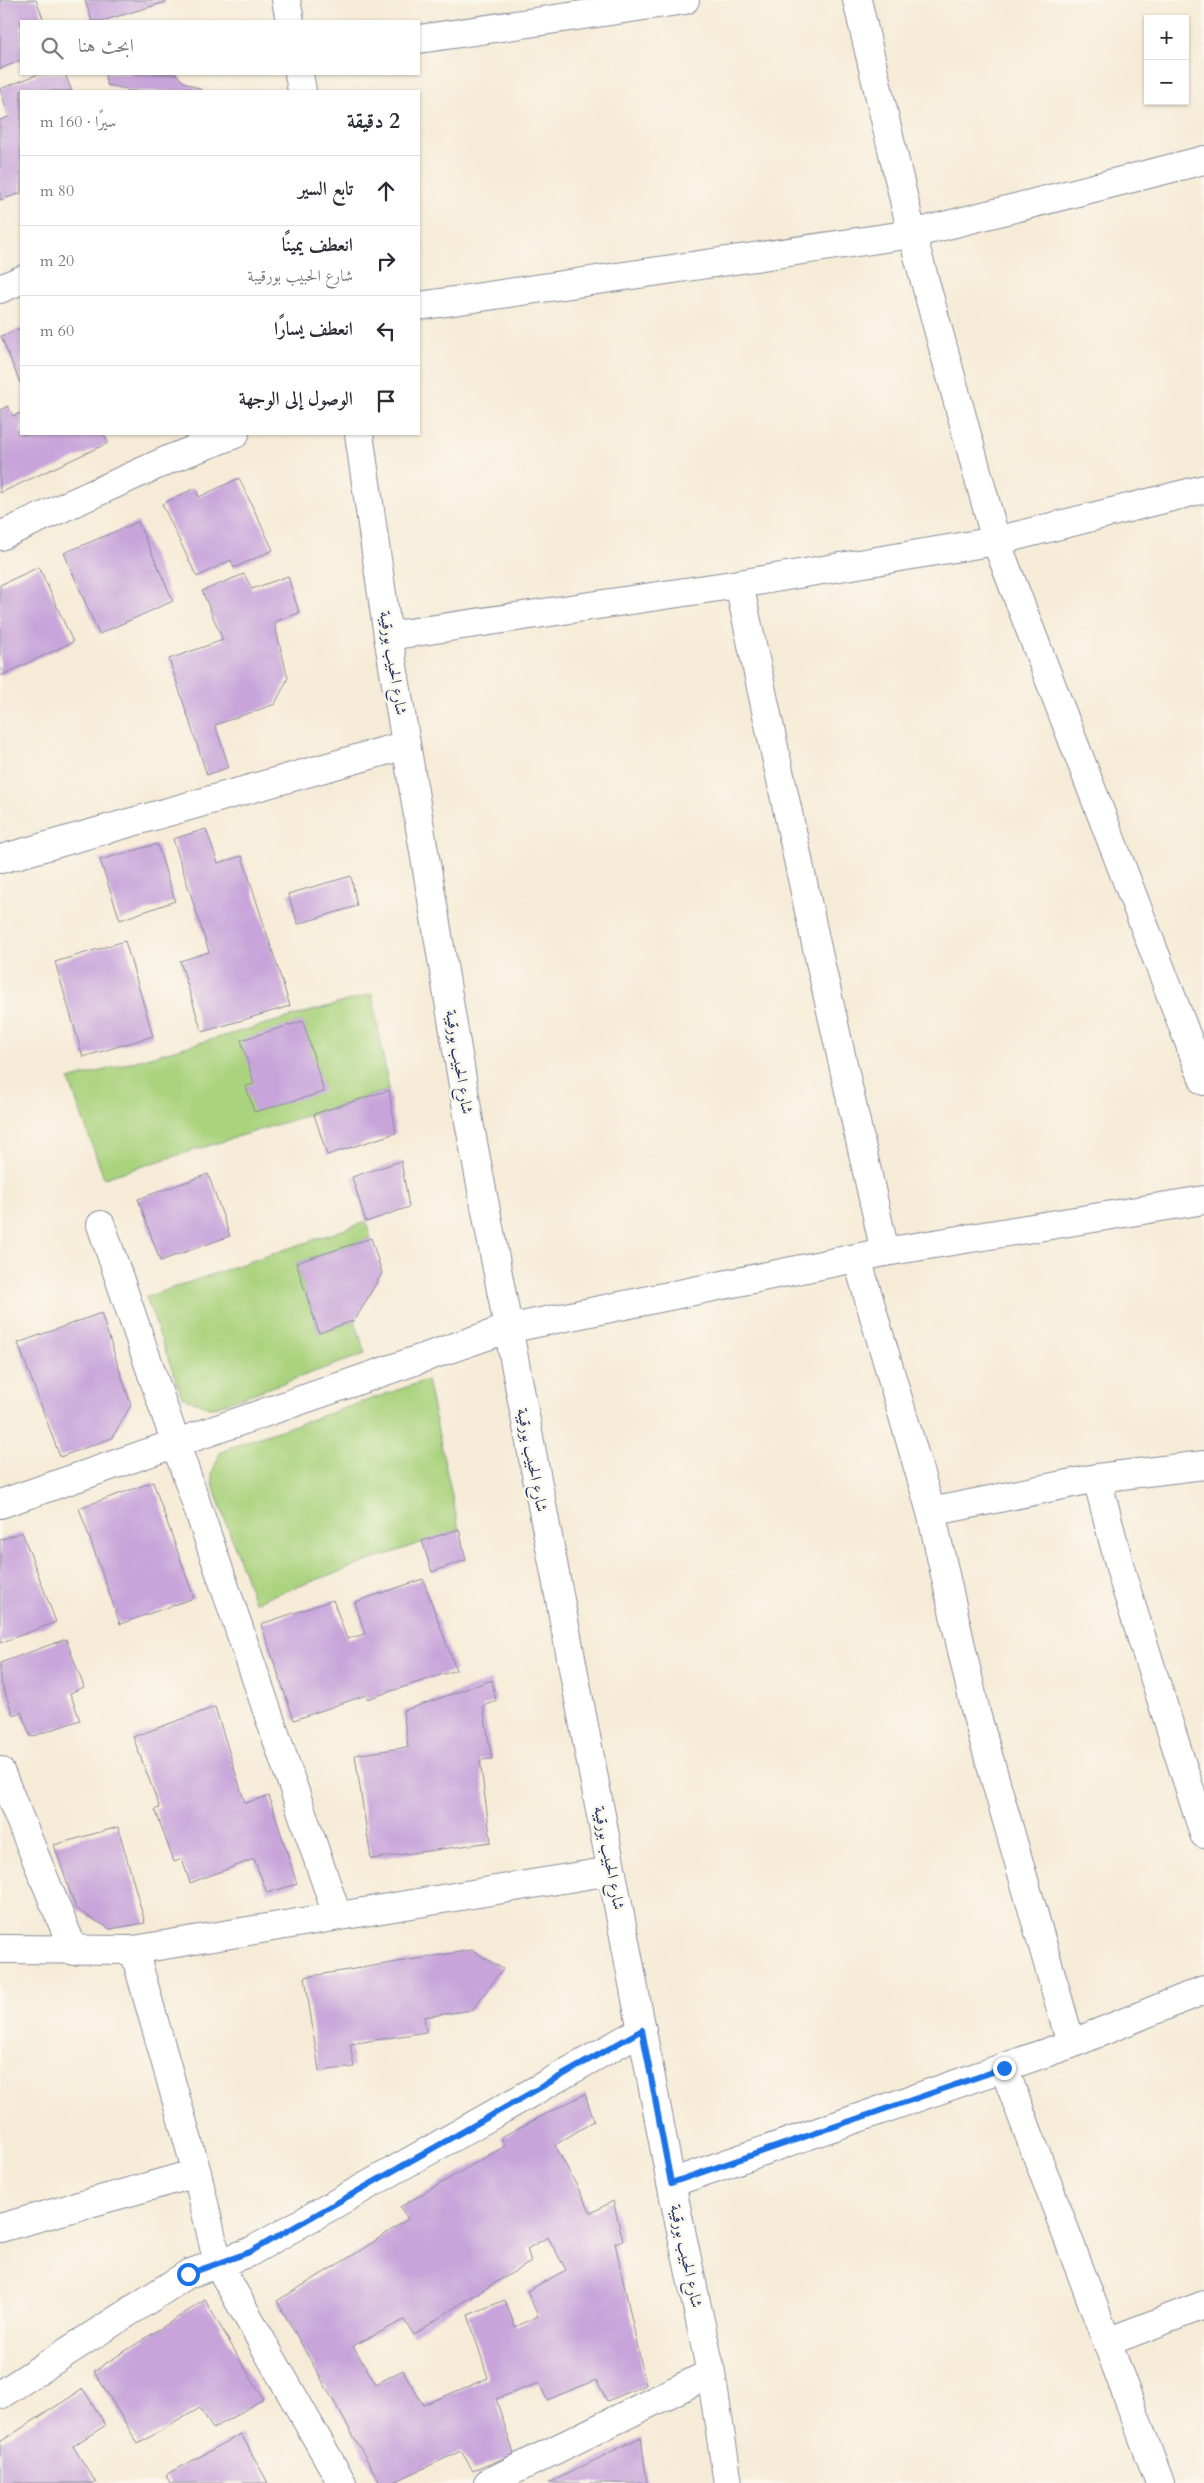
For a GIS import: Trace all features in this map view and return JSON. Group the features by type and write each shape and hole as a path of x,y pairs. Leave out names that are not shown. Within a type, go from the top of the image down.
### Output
{"street":[{"path":"286,0 290,20"},
{"path":"420,39 685,0"},
{"path":"858,0 912,234 996,541 1204,1081"},
{"path":"299,75 302,90"},
{"path":"420,306 912,234 1204,160"},
{"path":"0,289 20,280"},
{"path":"0,536 170,459 232,435"},
{"name":"شارع الحبيب بورقيبة","path":"359,435 388,636 470,1127 671,2183 711,2373 728,2483"},
{"path":"388,636 740,584 996,541 1204,489"},
{"path":"740,584 813,930 885,1252"},
{"path":"1,859 406,745"},
{"path":"0,1504 507,1329 885,1252 1204,1200"},
{"path":"102,1225 337,1915"},
{"path":"857,1258 931,1512 976,1713 1071,2044"},
{"path":"931,1512 1097,1478 1204,1465"},
{"path":"1097,1478 1122,1579 1204,1834"},
{"path":"0,1771 74,1951"},
{"path":"0,1949 134,1950 611,1871"},
{"path":"134,1950 197,2174 218,2264 342,2483"},
{"path":"671,2183 1071,2044 1204,1990"},
{"path":"0,2395 188,2274 250,2252 642,2030"},
{"path":"1004,2068 1160,2483"},
{"path":"0,2228 197,2174"},
{"path":"1107,2342 1204,2305"},
{"path":"488,2483 711,2373"}],"green space":[{"path":"372,994 389,1090 104,1178 69,1080"},
{"path":"366,1222 371,1238 296,1263 319,1333 355,1320 365,1354 212,1408 182,1397 146,1297"},
{"path":"427,1380 459,1529 254,1602 213,1485 212,1473 220,1453 231,1447"}],"building":[{"path":"0,0 36,0 44,20 20,20 20,60 0,69"},
{"path":"85,0 166,0 166,2 105,20 92,20"},
{"path":"36,75 65,75 72,90 20,90 20,193 0,200 0,120 9,117 0,89"},
{"path":"105,75 178,75 182,81 202,90 128,90 107,85"},
{"path":"20,328 20,383 1,336"},
{"path":"8,406 13,416 20,413 20,435 104,435 108,443 0,493 0,410"},
{"path":"239,478 273,550 234,568 231,560 197,577 162,504 195,488 199,497"},
{"path":"138,522 173,601 99,634 64,553"},
{"path":"39,567 73,642 0,676 0,585"},
{"path":"244,574 252,589 288,576 299,613 274,622 288,678 275,704 215,725 229,767 207,775 169,659 223,640 202,591"},
{"path":"206,829 218,863 242,856 290,1006 202,1032 180,961 209,952 173,839"},
{"path":"157,844 175,901 120,920 100,860"},
{"path":"351,876 357,906 298,924 288,894"},
{"path":"125,941 153,1036 83,1057 55,962"},
{"path":"303,1021 324,1092 254,1112 246,1086 254,1084 241,1040"},
{"path":"389,1090 396,1133 327,1155 314,1114"},
{"path":"401,1161 409,1207 366,1222 352,1177"},
{"path":"208,1174 230,1236 160,1261 138,1199"},
{"path":"371,1238 382,1273 355,1320 319,1333 296,1263"},
{"path":"101,1313 131,1405 112,1438 60,1457 18,1343"},
{"path":"153,1482 194,1598 120,1624 79,1508"},
{"path":"459,1529 466,1560 432,1572 422,1541"},
{"path":"22,1532 56,1622 0,1643 0,1540"},
{"path":"423,1579 456,1670 367,1699 366,1695 294,1720 261,1624 333,1600 347,1639 365,1634 355,1602"},
{"path":"66,1639 84,1687 70,1693 80,1720 31,1737 21,1712 13,1715 0,1679 0,1663"},
{"path":"492,1680 496,1701 483,1706 492,1759 480,1760 491,1842 371,1859 355,1755 408,1747 403,1711"},
{"path":"215,1707 245,1803 269,1796 297,1884 267,1893 254,1859 190,1883 182,1859 174,1862 155,1809 160,1808 133,1737"},
{"path":"118,1827 145,1923 110,1929 76,1909 54,1845"},
{"path":"472,1950 503,1969 472,2010 424,2017 426,2032 350,2044 354,2067 319,2071 305,1977"},
{"path":"585,2094 594,2121 555,2145 591,2213 613,2201 623,2240 615,2243 646,2385 607,2401 596,2380 547,2400 539,2383 496,2399 514,2454 473,2471 461,2451 392,2483 380,2483 277,2301 408,2219 400,2207 505,2146 501,2137","holes":["548,2237 566,2270 527,2291 538,2316 515,2327 505,2300 468,2315 488,2378 423,2405 403,2370 376,2384 353,2346 404,2320 414,2335 464,2301 531,2262 527,2249"]},
{"path":"205,2300 263,2399 213,2429 200,2408 138,2444 94,2371"},
{"path":"83,2389 106,2425 73,2446 96,2483 0,2483 0,2442"},
{"path":"241,2434 268,2483 170,2483 166,2475"},
{"path":"641,2437 647,2483 549,2483"}],"route":[{"path":"188,2274 250,2252 642,2030 671,2183 1004,2068"}]}
